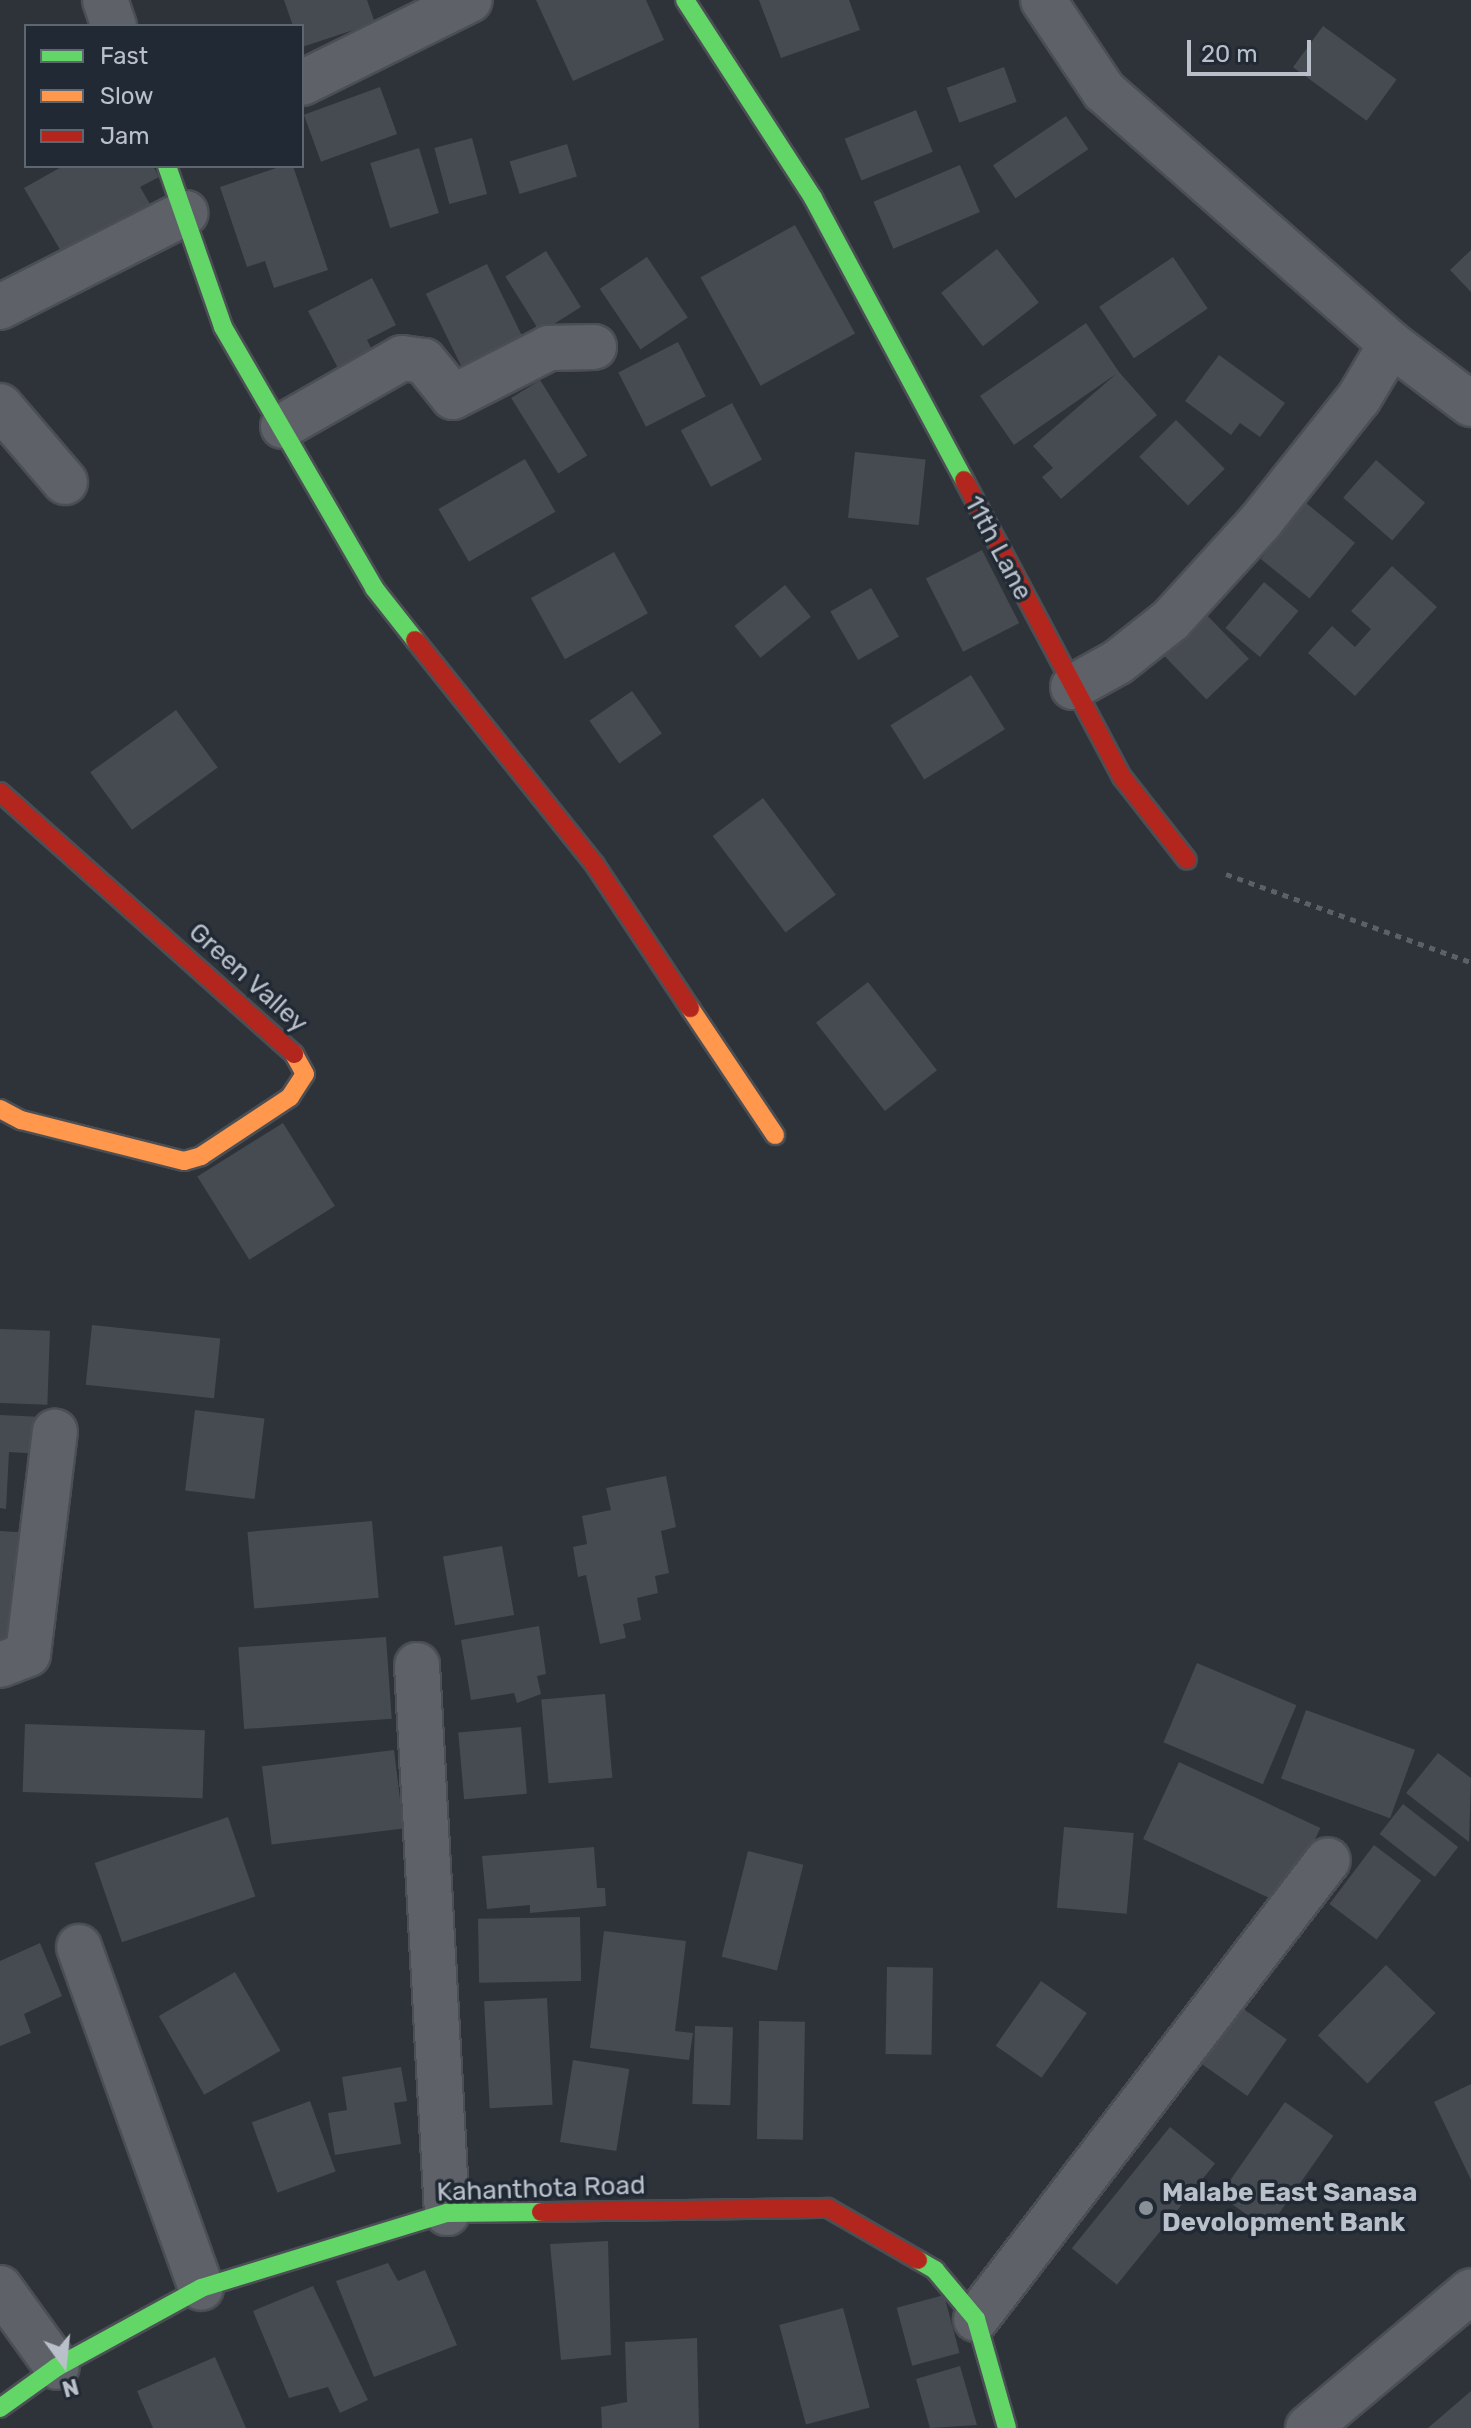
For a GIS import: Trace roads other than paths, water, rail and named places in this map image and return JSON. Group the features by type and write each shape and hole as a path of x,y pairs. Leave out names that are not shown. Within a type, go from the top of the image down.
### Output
{"street":[{"path":"105,0 113,24"},
{"path":"304,82 470,0"},
{"name":"11th Lane","path":"685,0 813,198 1122,777 1187,860"},
{"path":"1043,0 1104,91 1391,344 1471,404"},
{"path":"168,168 223,327 374,588 595,865 775,1135"},
{"path":"0,307 185,213"},
{"path":"1073,687 1118,662 1171,620 1261,521 1359,398 1391,344"},
{"path":"283,426 402,358 424,361 453,397 549,348 594,347"},
{"path":"0,406 65,482"},
{"name":"Green Valley","path":"0,792 300,1059 305,1074 290,1097 201,1156 184,1161 21,1120 0,1109"},
{"path":"0,1665 28,1654 55,1432"},
{"path":"417,1665 447,2213"},
{"path":"976,2319 1328,1860"},
{"path":"79,1947 201,2288"},
{"name":"Kahanthota Road","path":"0,2408 57,2367 201,2288 447,2213 828,2208 935,2270 976,2319 1007,2428"},
{"path":"0,2288 57,2367"},
{"path":"1308,2428 1471,2291"}],"place":[{"name":"Malabe East Sanasa Devolopment Bank","path":"1146,2208"}]}
